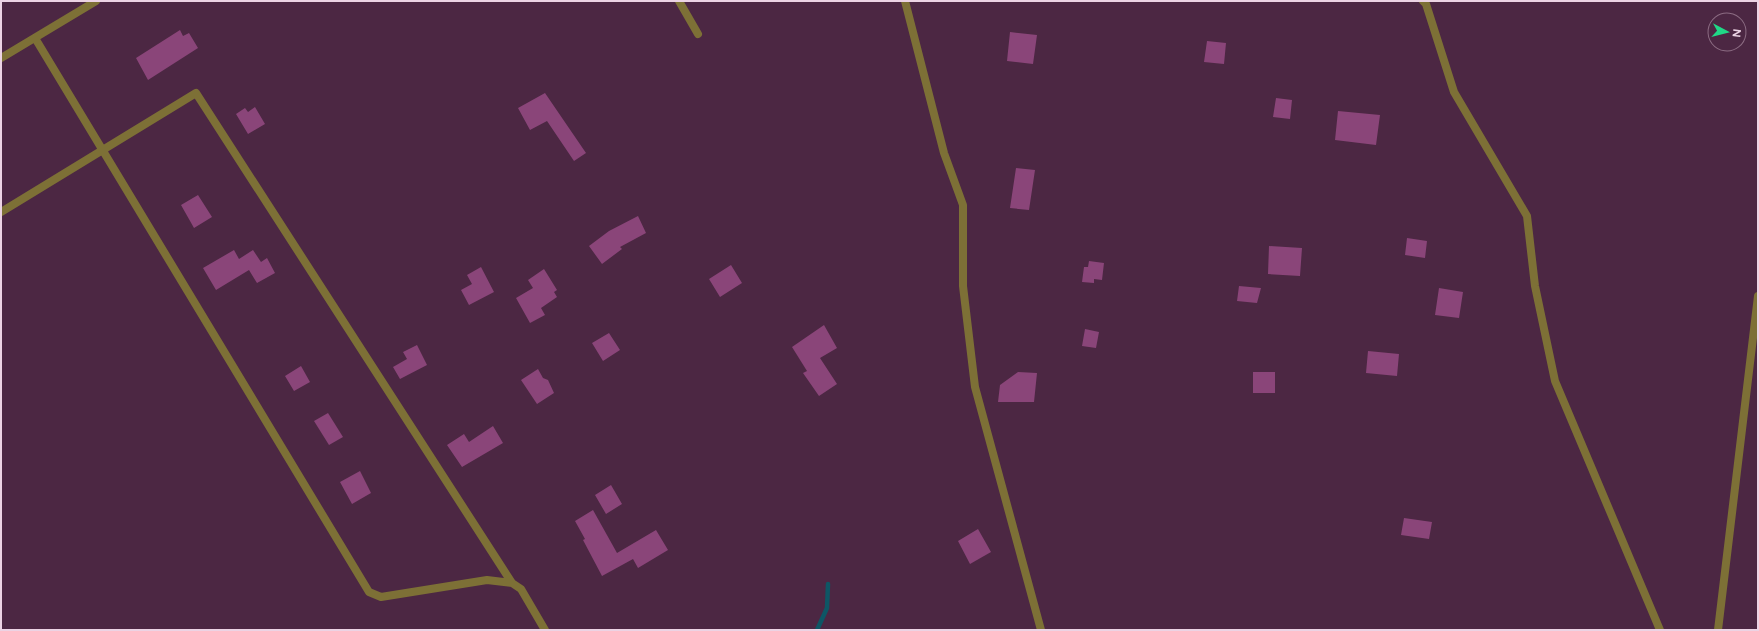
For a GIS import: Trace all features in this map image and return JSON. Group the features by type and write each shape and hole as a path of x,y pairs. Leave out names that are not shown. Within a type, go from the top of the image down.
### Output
{"street":[{"path":"1,58 96,1"},
{"path":"679,1 698,34"},
{"path":"905,1 944,153 963,205 963,286 975,387 1041,630"},
{"path":"1423,1 1426,4 1454,92 1527,216 1535,286 1555,381 1660,630"},
{"path":"35,38 369,592 381,597 487,580 512,583"},
{"path":"1,212 196,93 512,583 521,589 545,630"},
{"path":"1718,630 1758,296"}],"building":[{"path":"180,30 183,36 189,33 198,48 148,80 136,58"},
{"path":"1010,32 1037,35 1033,64 1007,61"},
{"path":"1207,41 1226,43 1224,64 1204,62"},
{"path":"545,93 586,153 574,161 547,121 530,130 518,108"},
{"path":"1276,98 1292,100 1290,119 1273,117"},
{"path":"255,107 265,124 248,134 236,114 245,108 248,112"},
{"path":"1338,111 1380,115 1376,145 1335,140"},
{"path":"1016,168 1035,170 1029,210 1010,208"},
{"path":"198,195 212,217 194,228 181,205"},
{"path":"638,216 646,233 620,247 622,249 602,264 589,246 609,231"},
{"path":"1407,238 1427,241 1425,258 1405,255"},
{"path":"1269,246 1302,248 1300,276 1268,274"},
{"path":"234,250 239,259 253,250 261,262 267,258 275,273 257,283 249,270 216,290 203,268"},
{"path":"1089,261 1104,263 1102,280 1094,279 1094,283 1082,282 1084,267 1088,267"},
{"path":"731,265 742,283 720,297 709,279"},
{"path":"481,267 494,292 469,305 461,290 472,284 467,275"},
{"path":"544,269 557,290 554,292 557,297 541,308 545,315 530,323 516,298 533,288 528,280"},
{"path":"1239,286 1261,288 1257,303 1237,301"},
{"path":"1439,288 1463,292 1459,318 1435,315"},
{"path":"824,325 837,348 820,358 837,384 819,396 803,373 807,371 792,347"},
{"path":"1085,329 1099,332 1096,348 1082,346"},
{"path":"609,333 620,350 603,361 592,343"},
{"path":"417,345 427,365 400,379 393,367 407,359 403,352"},
{"path":"1368,351 1399,354 1397,376 1366,373"},
{"path":"301,366 310,382 294,391 285,376"},
{"path":"538,369 543,378 548,380 554,393 537,404 521,380"},
{"path":"1018,372 1037,373 1034,402 998,402 1000,385"},
{"path":"1253,372 1275,372 1275,393 1253,393"},
{"path":"328,413 343,437 329,445 314,421"},
{"path":"493,426 503,443 462,467 447,445 464,434 469,442"},
{"path":"360,471 371,493 352,504 340,482"},
{"path":"611,485 622,504 606,514 595,495"},
{"path":"593,510 617,553 656,530 668,550 638,568 633,559 602,576 575,521"},
{"path":"1404,518 1432,522 1429,539 1401,535"},
{"path":"978,529 991,552 970,564 958,541"}],"waterway":[{"path":"817,630 827,608 828,584"}]}
